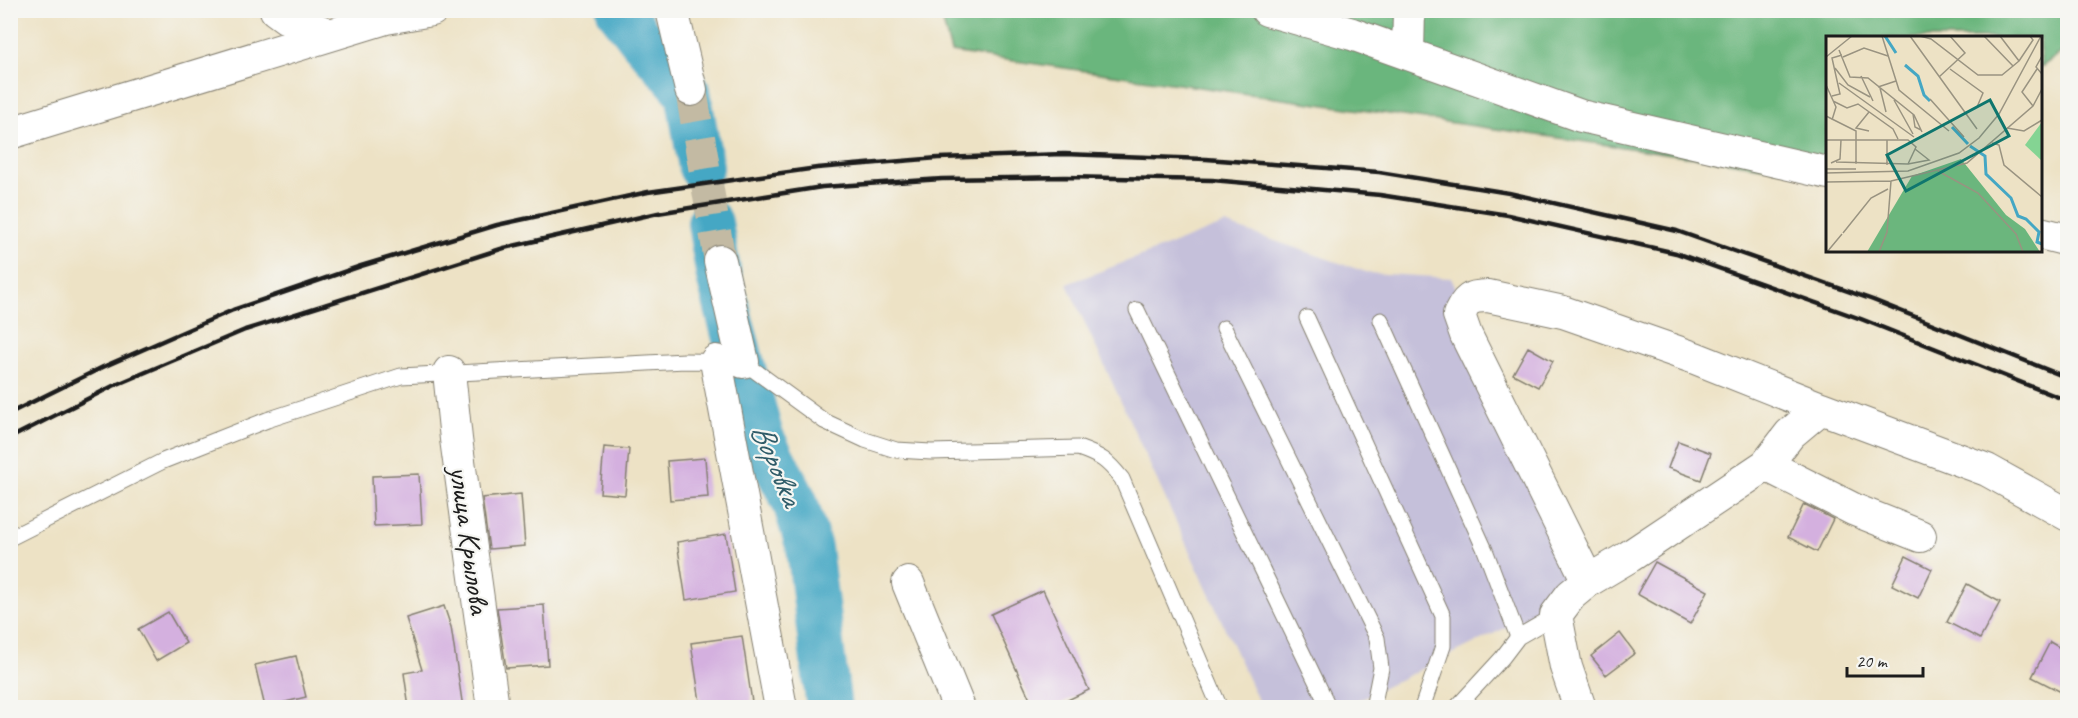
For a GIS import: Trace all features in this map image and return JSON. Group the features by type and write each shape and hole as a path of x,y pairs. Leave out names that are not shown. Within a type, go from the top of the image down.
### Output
{"street":[{"path":"276,10 287,18 330,35"},
{"path":"10,133 386,18 432,10"},
{"path":"672,10 691,90"},
{"path":"1267,10 1352,34 1581,116 1826,173"},
{"path":"1408,54 1409,10"},
{"path":"2042,233 2067,240"},
{"path":"720,261 726,361 781,708"},
{"path":"1588,581 1459,315 1467,300 1476,296 1488,296 1563,312 1695,358 1987,470 2067,515"},
{"name":"улица Крылова","path":"449,372 493,708"},
{"path":"1580,708 1566,667 1556,615 1570,595 1766,465 1790,434 1821,408"},
{"path":"1766,465 1855,510 1920,536"},
{"path":"908,583 959,708"}],"lane":[{"path":"1137,310 1329,708"},
{"path":"1307,318 1443,616 1443,646 1422,708"},
{"path":"1381,320 1485,550 1518,637"},
{"path":"1224,328 1377,638 1381,668 1373,708"},
{"path":"10,538 163,461 267,420 401,376 726,361 824,421 866,440 896,450 931,452 1078,448 1094,453 1109,462 1122,479 1220,708"},
{"path":"1456,708 1518,637 1556,615"}],"shaded area":[{"path":"1225,224 1369,273 1451,278 1589,587 1344,707 1261,707 1067,284"}],"green space":[{"path":"2067,10 2068,48 2042,66 2042,36 1826,36 1826,176 951,52 940,11"}],"building":[{"path":"1528,347 1553,361 1538,387 1513,374"},
{"path":"1678,441 1711,453 1701,480 1668,468"},
{"path":"604,447 629,449 625,495 600,493"},
{"path":"705,458 708,497 670,500 667,461"},
{"path":"419,474 422,524 374,526 372,476"},
{"path":"521,494 525,546 489,549 482,498"},
{"path":"1804,504 1833,519 1817,552 1788,537"},
{"path":"726,534 735,592 686,600 677,542"},
{"path":"1906,556 1932,569 1918,598 1892,585"},
{"path":"1655,562 1708,591 1690,624 1637,594"},
{"path":"1967,584 2000,602 1980,639 1947,622"},
{"path":"1043,590 1089,690 1051,708 1034,708 991,614"},
{"path":"544,605 548,665 506,668 497,608"},
{"path":"444,606 451,627 463,708 409,708 404,673 422,670 406,618"},
{"path":"168,612 186,643 156,661 138,629"},
{"path":"1620,633 1635,653 1606,675 1591,656"},
{"path":"742,636 752,702 701,708 691,643"},
{"path":"2050,642 2067,652 2067,695 2032,677"},
{"path":"296,656 306,697 265,707 255,665"}],"waterway":[{"name":"Воровка","path":"619,10 688,92 701,167"},
{"name":"Воровка","path":"710,223 719,277 761,437 795,502 809,548 829,708"}],"tunnel":[{"path":"691,90 720,261"}],"railway":[{"path":"10,413 103,367 233,310 361,266 497,225 648,192 817,168 938,158 1064,154 1206,159 1379,172 1509,193 1677,231 1873,300 2068,378"},
{"path":"10,438 113,386 245,330 504,248 658,213 822,187 942,179 1066,177 1212,180 1380,195 1508,215 1676,253 1861,319 2068,401"}]}
